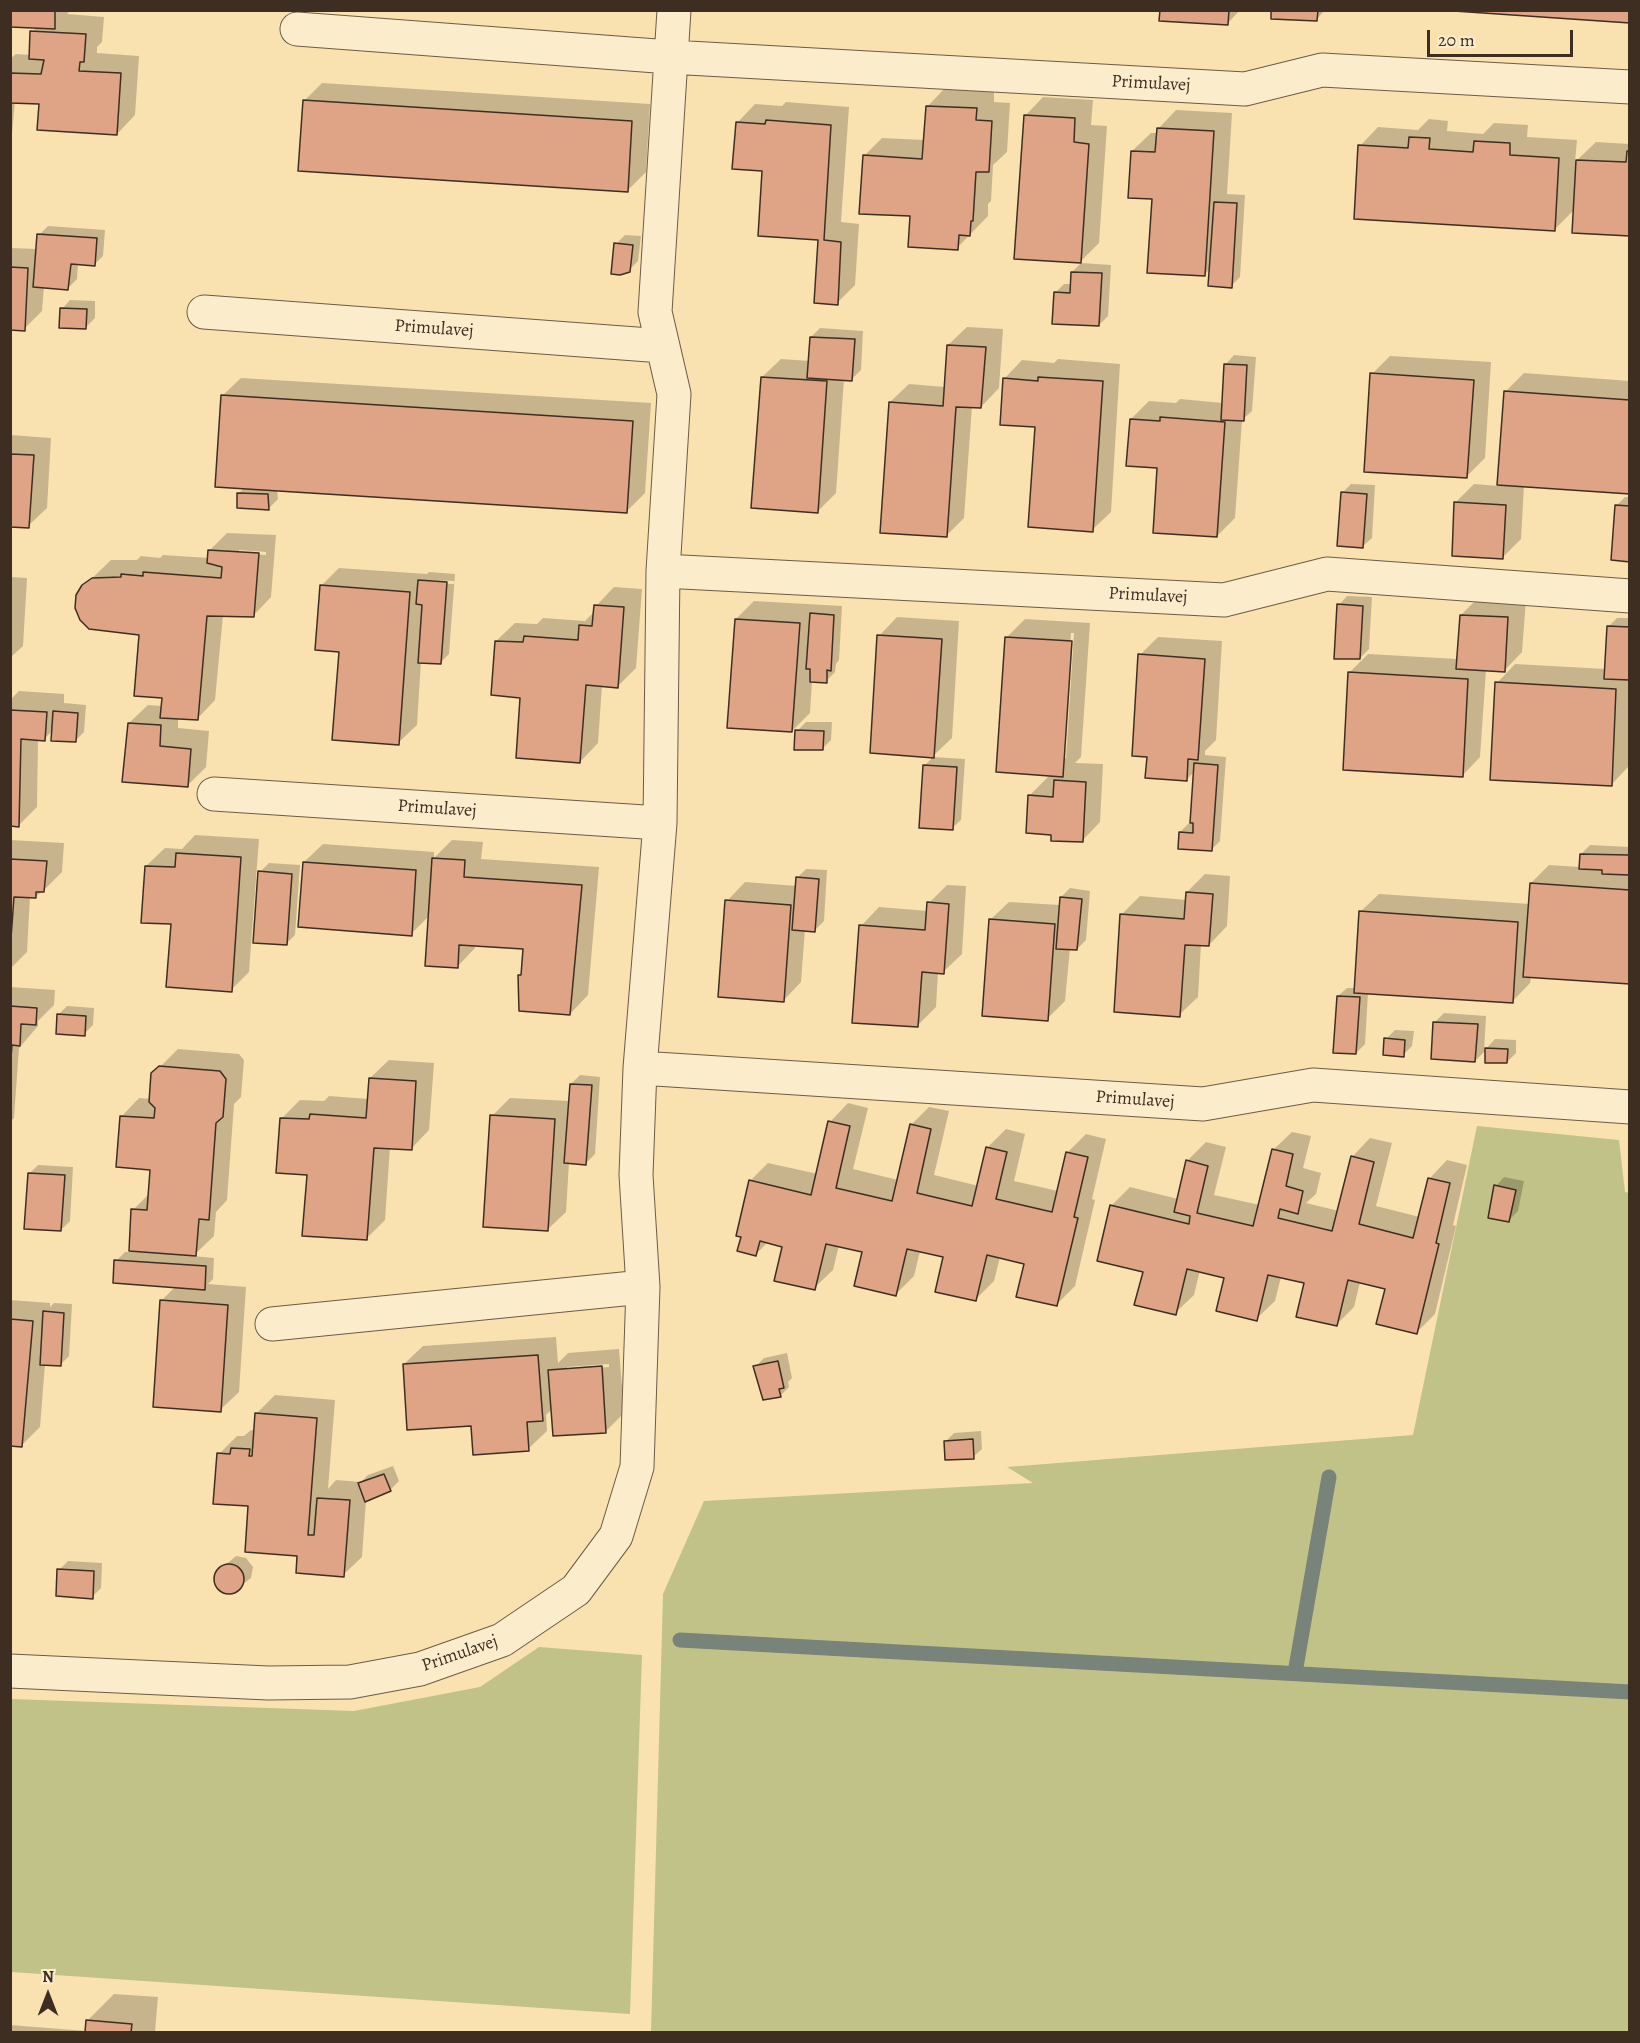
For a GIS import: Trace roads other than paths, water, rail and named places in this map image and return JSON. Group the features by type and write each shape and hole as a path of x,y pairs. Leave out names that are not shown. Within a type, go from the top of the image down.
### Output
{"street":[{"name":"Primulavej","path":"10,1671 268,1683 350,1682 420,1669 502,1640 576,1590 616,1536 637,1467 643,1287 636,1175 640,1068 660,824 663,571 674,394 656,312 674,10"},
{"name":"Primulavej","path":"297,29 670,57 1245,89 1322,70 1629,87"},
{"name":"Primulavej","path":"204,312 663,346"},
{"name":"Primulavej","path":"663,571 1224,600 1327,574 1629,596"},
{"name":"Primulavej","path":"214,794 660,824"},
{"name":"Primulavej","path":"640,1068 1203,1104 1313,1085 1629,1107"},
{"path":"272,1324 643,1287"}],"waterway":[{"path":"1295,1673 1329,1477"},
{"path":"680,1640 1630,1692"}]}
